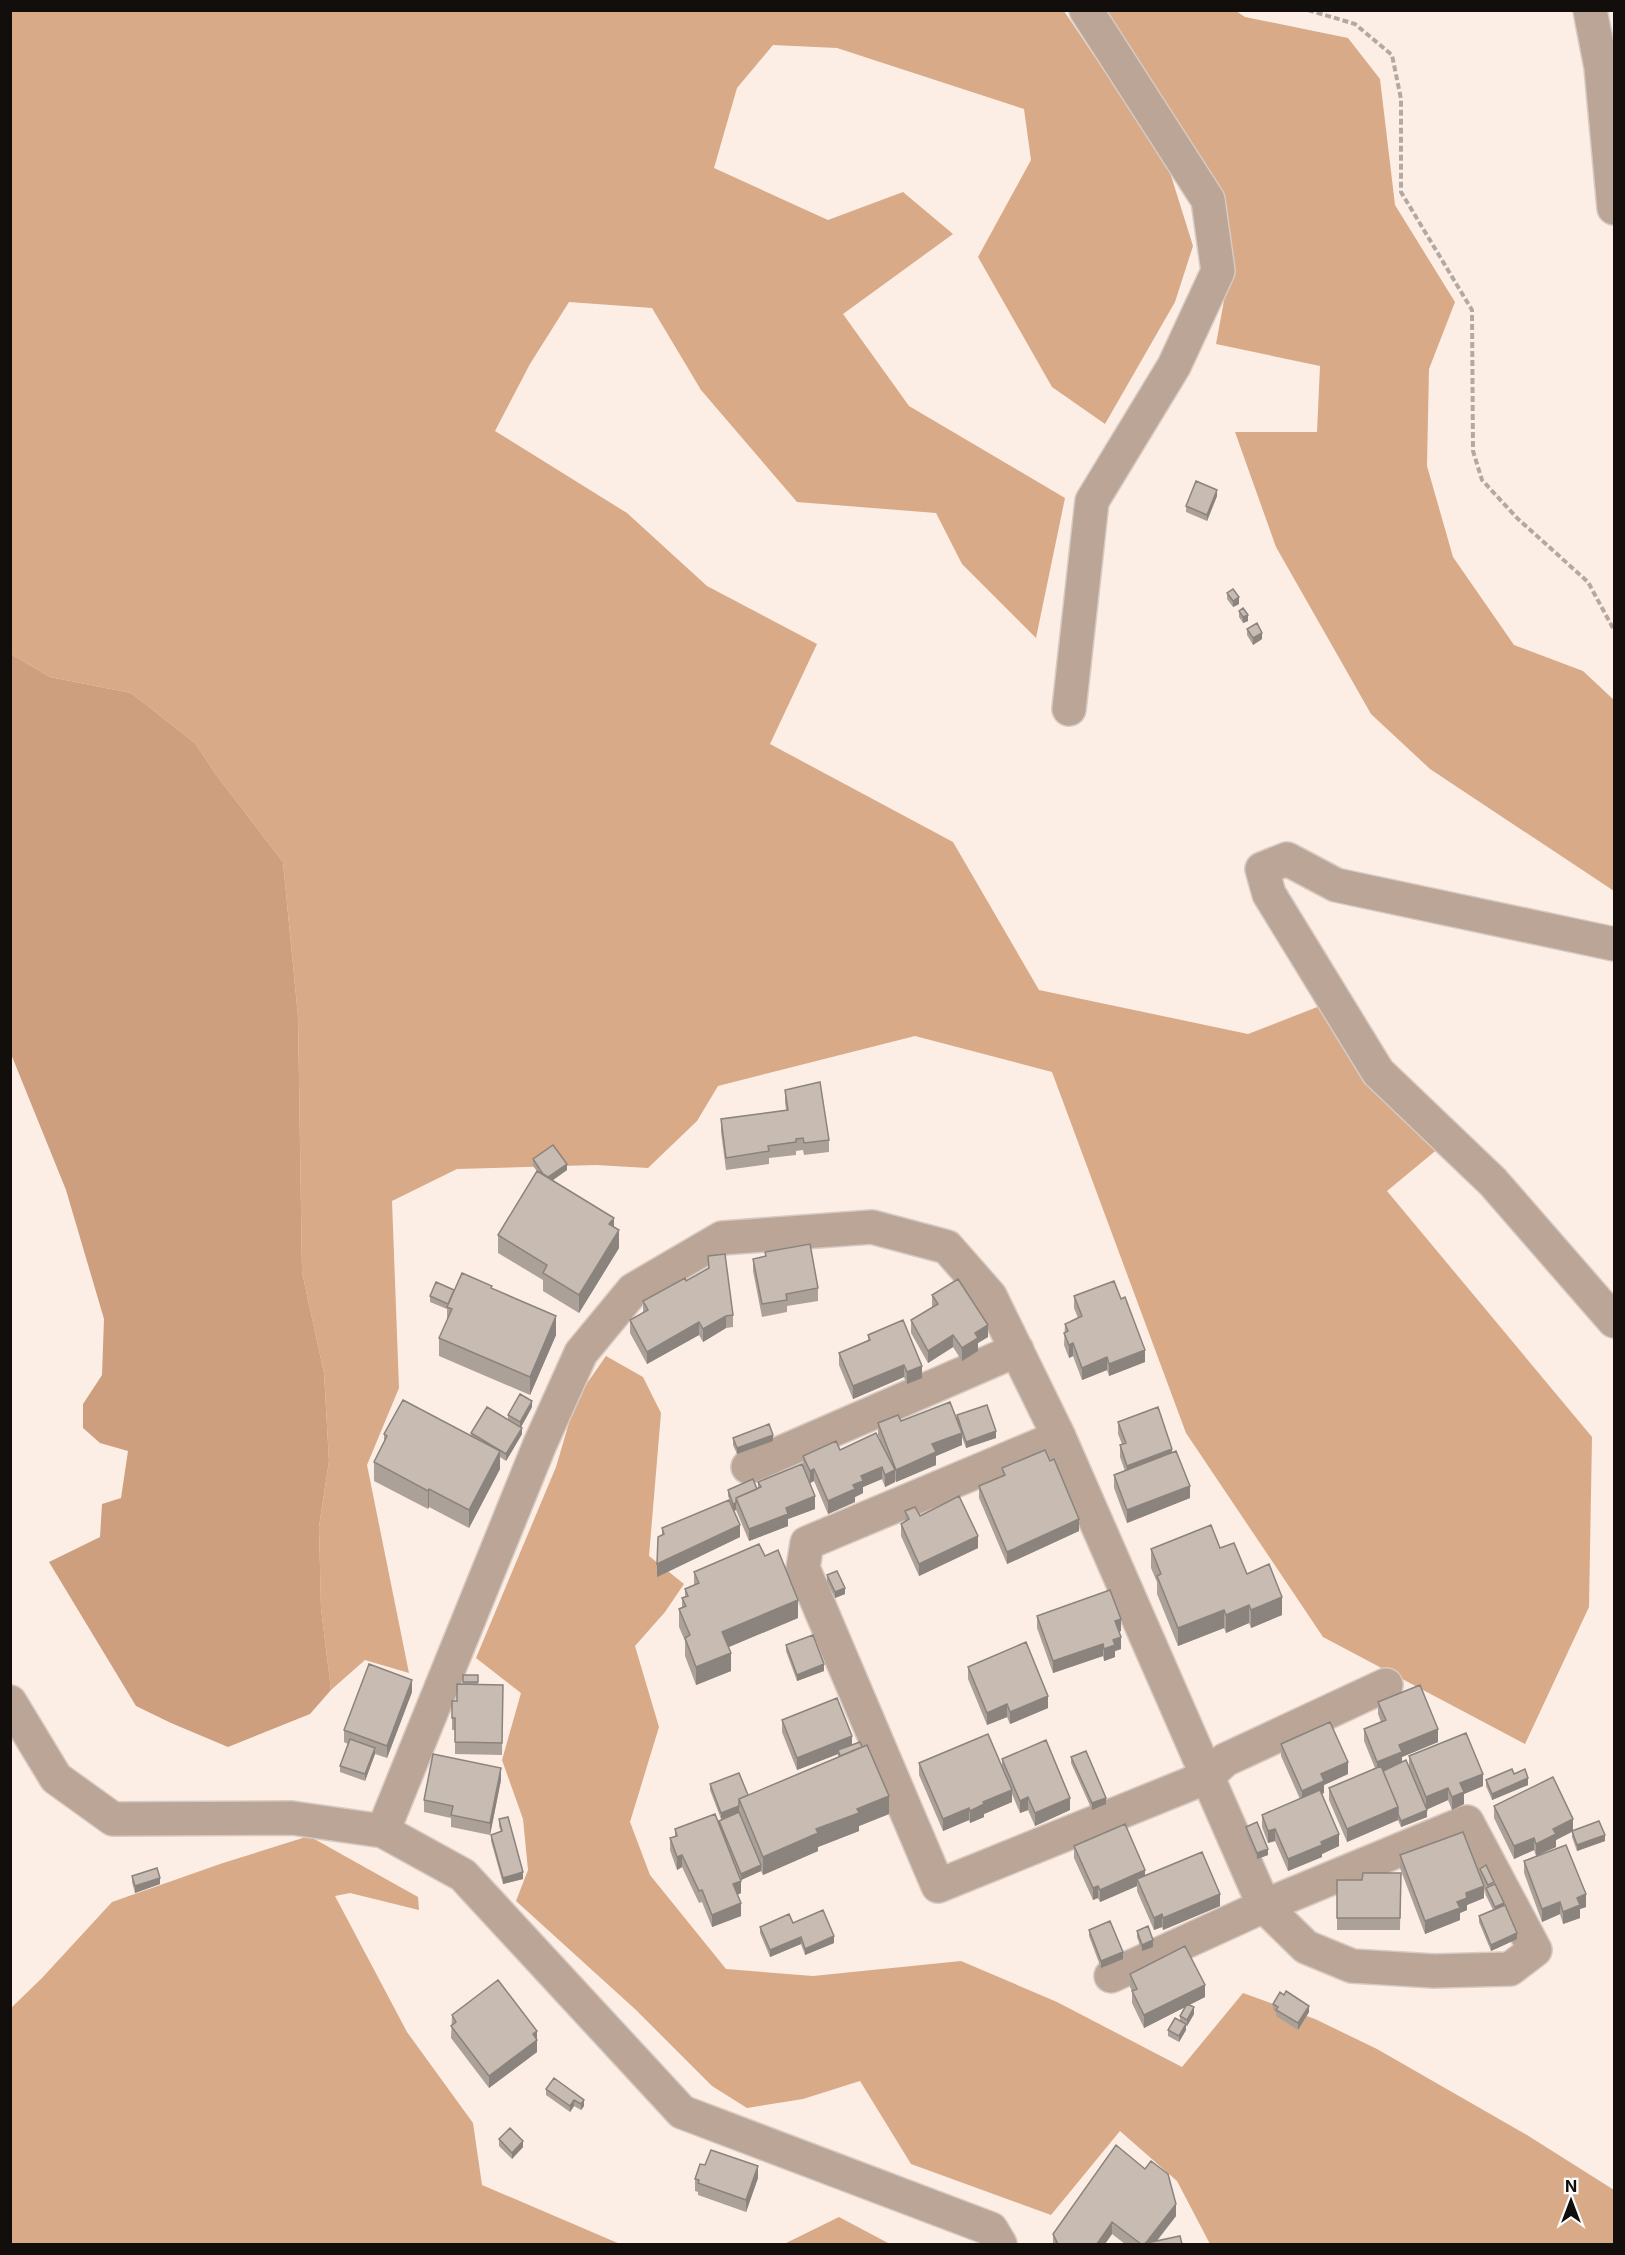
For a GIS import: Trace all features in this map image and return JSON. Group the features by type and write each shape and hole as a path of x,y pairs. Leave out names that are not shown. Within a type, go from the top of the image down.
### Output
{"street":[{"path":"1069,709 1092,501 1174,366 1218,271 1208,200 1086,10"},
{"path":"1590,10 1601,67 1614,208"},
{"path":"1614,944 1336,885 1287,859 1262,869 1269,894 1378,1072 1493,1182 1614,1321"},
{"path":"383,1831 540,1444 581,1353 633,1290 722,1238 872,1227 947,1247 990,1296 1059,1437 1264,1906 1306,1947 1352,1966 1434,1971 1510,1969 1535,1950 1467,1822 1264,1906 1111,1976"},
{"path":"748,1467 1017,1350"},
{"path":"1059,1437 807,1543 803,1568 938,1886 1207,1777 1225,1760 1386,1685"},
{"path":"10,1702 56,1778 113,1819 292,1818 383,1831 463,1875 682,2112 991,2229 1000,2244"}],"path":[{"path":"1308,10 1355,24 1392,55 1401,99 1401,192 1472,310 1473,451 1482,480 1517,519 1588,582 1614,630"}],"shaded area":[{"path":"11,11 1064,11 1168,166 1193,246 1175,302 1105,424 1052,387 978,257 1031,160 1024,109 837,48 773,45 737,88 714,168 828,220 903,192 953,234 843,314 909,406 1065,498 1036,638 962,564 936,513 797,502 701,390 652,308 569,302 530,364 495,431 627,513 707,586 817,644 770,744 953,842 1039,990 1248,1034 1325,1004 1445,1143 1387,1191 1592,1437 1589,1607 1525,1744 1323,1637 1186,1433 1052,1072 915,1036 718,1086 697,1121 648,1168 596,1165 457,1169 392,1201 399,1388 367,1465 409,1673 365,1660 331,1690 321,1608 319,1527 329,1461 324,1373 302,1272 298,1016 283,862 217,776 195,743 131,693 50,677 11,654"},
{"path":"1102,11 1236,11 1245,17 1348,38 1380,79 1395,205 1455,302 1429,369 1427,466 1453,557 1514,645 1583,671 1614,700 1614,891 1430,769 1371,714 1276,547 1235,432 1317,432 1320,366 1216,344 1230,268"},
{"path":"11,654 50,677 131,693 195,743 217,776 283,862 298,1016 302,1272 324,1373 329,1461 319,1527 321,1608 331,1690 310,1714 228,1747 136,1706 49,1562 100,1537 102,1504 121,1498 128,1451 100,1443 83,1428 83,1404 102,1375 104,1319 66,1190 11,1054"},
{"path":"606,1356 643,1377 661,1413 649,1556 684,1584 665,1612 635,1646 659,1727 630,1822 650,1875 726,1969 813,1976 961,1961 1057,2002 1182,2067 1243,1993 1315,2019 1377,2049 1527,2135 1614,2190 1614,2244 1210,2244 1177,2181 1120,2131 1051,2215 911,2164 860,2081 803,2099 747,2108 712,2086 636,2010 516,1901 528,1870 523,1819 502,1760 521,1693 476,1658 556,1467 576,1399"},
{"path":"309,1836 418,1897 419,1910 350,1893 335,1896 407,2032 473,2123 482,2185 620,2244 11,2244 11,2008 112,1902"},
{"path":"839,2217 890,2244 784,2244"}],"building":[{"path":"1196,481 1217,490 1207,515 1186,506"},
{"path":"1233,589 1239,597 1233,601 1227,593"},
{"path":"1243,608 1248,615 1243,617 1239,611"},
{"path":"1257,623 1262,633 1253,638 1247,629"},
{"path":"820,1082 829,1140 804,1143 803,1138 796,1139 796,1142 768,1146 769,1151 726,1158 721,1119 788,1110 785,1090"},
{"path":"553,1145 567,1164 548,1177 543,1174 533,1159"},
{"path":"537,1171 614,1218 609,1224 619,1230 579,1295 543,1273 547,1265 498,1235"},
{"path":"810,1244 818,1288 786,1294 787,1300 762,1304 753,1259 766,1256 765,1252"},
{"path":"725,1254 733,1315 726,1316 703,1329 699,1322 647,1352 630,1320 648,1310 643,1301 709,1268 708,1256"},
{"path":"462,1273 556,1316 530,1377 439,1338 452,1309 447,1307"},
{"path":"958,1279 988,1325 975,1333 978,1338 962,1348 953,1335 928,1351 911,1320 938,1304 932,1295"},
{"path":"1114,1281 1121,1299 1125,1297 1145,1350 1109,1364 1107,1357 1082,1368 1073,1343 1069,1345 1064,1333 1068,1331 1065,1324 1082,1316 1074,1296"},
{"path":"436,1282 454,1290 448,1304 430,1296"},
{"path":"903,1320 922,1366 907,1372 904,1365 853,1386 839,1353 870,1340 868,1335"},
{"path":"520,1394 532,1401 520,1422 508,1415"},
{"path":"403,1400 500,1451 469,1510 374,1462 387,1436 384,1434"},
{"path":"950,1402 962,1433 932,1444 936,1452 896,1470 878,1423 898,1415 901,1421"},
{"path":"987,1405 996,1431 966,1442 957,1415"},
{"path":"487,1407 522,1428 506,1454 471,1433"},
{"path":"1158,1407 1172,1449 1127,1466 1120,1445 1126,1443 1118,1422"},
{"path":"769,1424 773,1435 737,1448 733,1438"},
{"path":"876,1433 895,1470 885,1475 882,1467 861,1476 863,1481 853,1485 855,1489 828,1501 814,1469 810,1471 803,1456 836,1441 840,1450"},
{"path":"1045,1450 1050,1461 1054,1459 1079,1519 1007,1552 979,1486 1005,1475 1002,1468"},
{"path":"1176,1451 1190,1486 1127,1510 1114,1475"},
{"path":"802,1464 815,1496 786,1508 788,1514 749,1529 736,1498 761,1487 758,1482"},
{"path":"753,1479 757,1489 736,1498 736,1503 733,1504 728,1490"},
{"path":"959,1496 978,1536 919,1564 901,1524 909,1519 905,1511 915,1507 920,1516"},
{"path":"729,1500 740,1525 657,1564 658,1537 664,1534 662,1528"},
{"path":"1211,1525 1220,1548 1234,1543 1247,1574 1269,1564 1282,1597 1251,1610 1249,1605 1226,1615 1224,1610 1178,1628 1157,1576 1161,1574 1151,1549"},
{"path":"759,1544 765,1556 778,1550 798,1600 722,1632 731,1653 696,1667 685,1638 690,1635 679,1609 686,1606 682,1598 688,1596 685,1589 699,1583 694,1572"},
{"path":"837,1571 845,1588 835,1592 827,1575"},
{"path":"1110,1590 1121,1619 1115,1621 1121,1637 1113,1640 1115,1645 1104,1649 1103,1644 1053,1661 1037,1616"},
{"path":"813,1635 824,1664 797,1675 786,1645"},
{"path":"1026,1642 1048,1696 1010,1712 1007,1704 987,1713 968,1667"},
{"path":"369,1664 412,1680 387,1746 344,1730"},
{"path":"463,1675 478,1675 478,1682 463,1682"},
{"path":"457,1684 503,1685 502,1743 455,1742 452,1701 457,1701"},
{"path":"1420,1685 1438,1729 1399,1745 1402,1752 1377,1762 1364,1729 1386,1720 1378,1702"},
{"path":"837,1698 852,1736 797,1758 782,1720"},
{"path":"1330,1722 1348,1762 1321,1774 1324,1781 1302,1791 1281,1744"},
{"path":"1466,1733 1483,1774 1460,1783 1464,1792 1452,1797 1448,1788 1426,1797 1409,1756"},
{"path":"988,1734 1012,1790 983,1802 984,1804 970,1811 969,1808 943,1819 919,1763"},
{"path":"350,1739 375,1748 365,1774 340,1766"},
{"path":"1046,1740 1070,1798 1035,1813 1028,1797 1020,1801 1002,1759"},
{"path":"860,1742 862,1747 840,1756 838,1750"},
{"path":"867,1745 889,1796 857,1809 859,1813 816,1829 818,1833 763,1857 739,1799"},
{"path":"1086,1751 1106,1798 1092,1803 1071,1757"},
{"path":"433,1754 501,1768 490,1823 451,1815 453,1806 424,1800"},
{"path":"1406,1760 1427,1810 1401,1821 1398,1807 1383,1771"},
{"path":"1381,1766 1398,1807 1347,1829 1329,1788"},
{"path":"1512,1769 1514,1774 1525,1769 1528,1778 1492,1794 1486,1780"},
{"path":"739,1773 748,1795 739,1799 739,1806 721,1813 710,1784"},
{"path":"1553,1777 1573,1819 1553,1829 1556,1834 1536,1844 1534,1838 1514,1846 1494,1806"},
{"path":"1320,1790 1339,1834 1321,1842 1322,1845 1288,1859 1275,1829 1268,1831 1262,1815"},
{"path":"739,1812 761,1865 741,1874 719,1821"},
{"path":"715,1814 741,1881 733,1884 741,1903 712,1915 702,1890 699,1891 682,1855 677,1857 670,1838 677,1836 675,1829"},
{"path":"508,1817 523,1872 503,1878 491,1835 502,1831 499,1819"},
{"path":"1599,1821 1605,1835 1577,1845 1572,1831"},
{"path":"1257,1822 1268,1849 1257,1853 1246,1827"},
{"path":"1125,1824 1145,1870 1100,1890 1098,1886 1093,1888 1074,1846"},
{"path":"1463,1832 1484,1886 1466,1893 1467,1898 1457,1902 1460,1908 1425,1921 1400,1855"},
{"path":"1566,1845 1586,1894 1577,1898 1580,1905 1563,1912 1560,1902 1542,1909 1524,1861"},
{"path":"1202,1852 1220,1894 1163,1918 1162,1914 1154,1918 1137,1879"},
{"path":"1486,1865 1494,1882 1488,1885 1480,1869"},
{"path":"157,1868 160,1878 135,1886 132,1876"},
{"path":"1363,1873 1401,1873 1400,1918 1337,1918 1337,1880 1362,1880"},
{"path":"1495,1884 1504,1903 1495,1907 1486,1888"},
{"path":"1505,1905 1517,1933 1491,1945 1479,1916"},
{"path":"823,1910 834,1936 805,1949 801,1937 770,1950 760,1927 789,1914 793,1923"},
{"path":"1110,1921 1123,1952 1101,1961 1089,1930"},
{"path":"1148,1926 1153,1940 1142,1945 1137,1931"},
{"path":"1185,1946 1205,1985 1144,2015 1132,1991 1137,1989 1130,1974"},
{"path":"498,1980 537,2031 533,2034 537,2040 489,2076 451,2026 456,2022 452,2015"},
{"path":"1286,1991 1309,2006 1298,2023 1276,2010 1278,2007 1273,2004 1280,1992 1284,1995"},
{"path":"1187,2004 1194,2007 1187,2020 1180,2016"},
{"path":"1175,2018 1186,2024 1179,2036 1168,2030"},
{"path":"554,2078 584,2100 581,2104 574,2100 570,2106 546,2089"},
{"path":"510,2128 523,2141 512,2153 499,2139"},
{"path":"1116,2145 1145,2169 1151,2161 1168,2174 1176,2204 1145,2244 1141,2244 1112,2222 1097,2244 1058,2244 1053,2234"},
{"path":"711,2150 758,2166 746,2200 698,2183 699,2180 695,2179 700,2164 705,2165"},
{"path":"1180,2236 1182,2244 1142,2244"}]}
